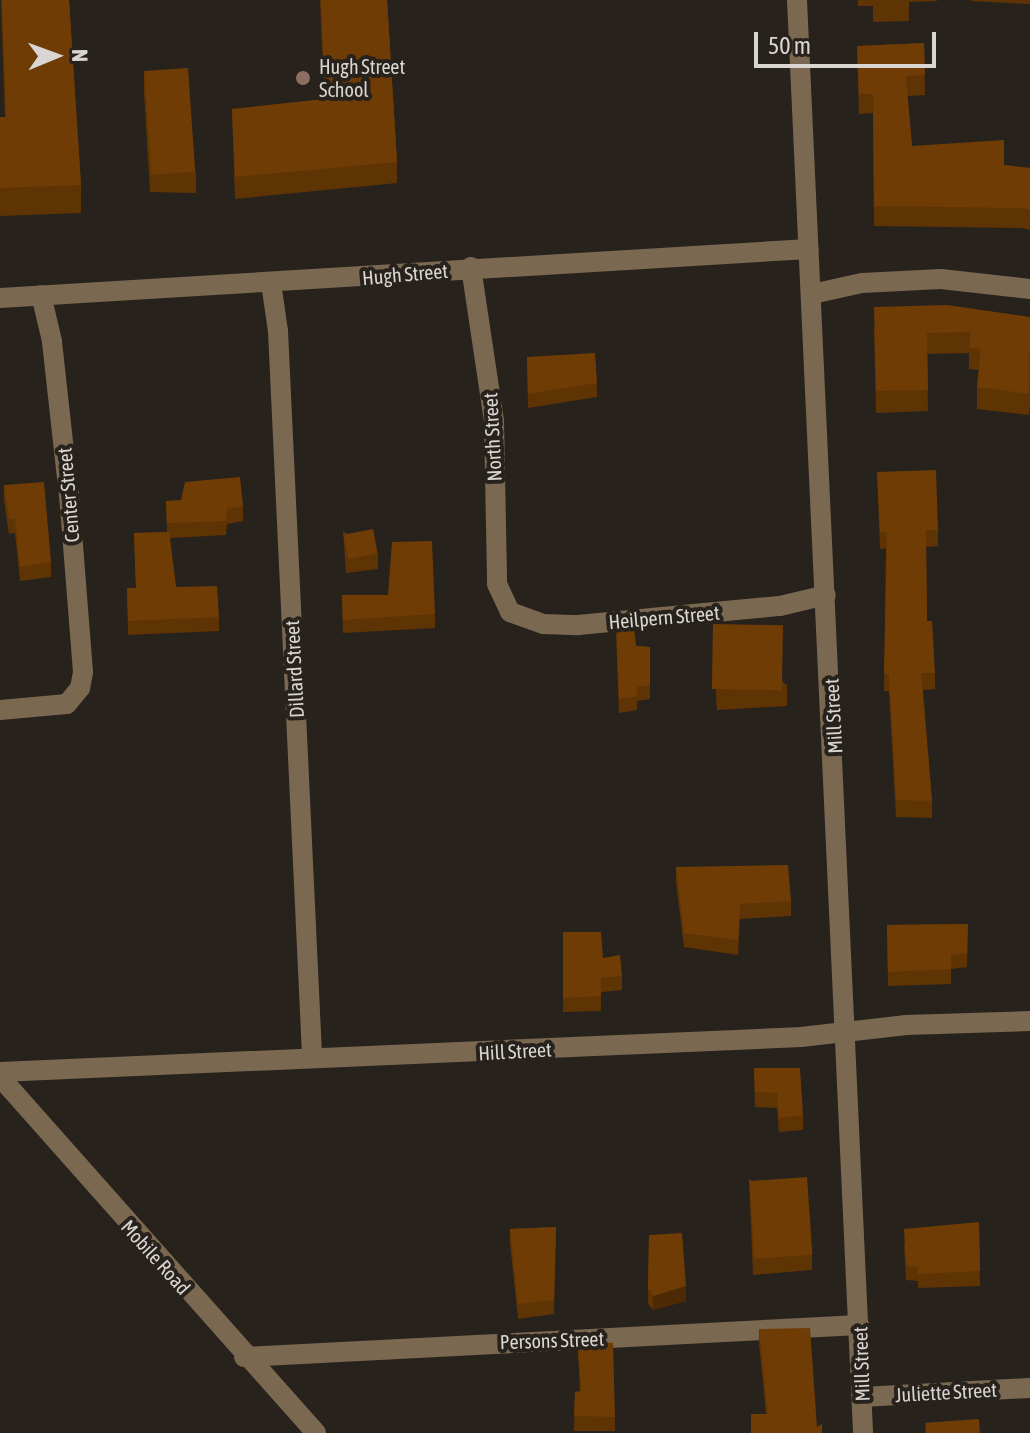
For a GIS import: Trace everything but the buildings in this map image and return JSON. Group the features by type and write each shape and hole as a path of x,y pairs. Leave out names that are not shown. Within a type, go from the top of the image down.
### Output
{"street":[{"name":"Mill Street","path":"797,0 848,1032 863,1433"},
{"name":"Hugh Street","path":"0,298 433,274 471,267 543,267 809,249"},
{"name":"North Street","path":"471,267 494,421 497,584 505,607"},
{"path":"812,294 862,283 941,279 1030,289"},
{"name":"Dillard Street","path":"271,283 278,331 312,1056"},
{"name":"Center Street","path":"0,710 56,709 76,695 83,672 69,496 52,341 41,295"},
{"name":"Heilpern Street","path":"505,607 524,620 578,625 780,606 826,595"},
{"name":"Hill Street","path":"0,1075 274,1062 312,1056 371,1058 1030,1021"},
{"name":"Mobile Road","path":"0,1075 244,1357 316,1433"},
{"name":"Persons Street","path":"244,1357 859,1325"},
{"name":"Juliette Street","path":"862,1397 1030,1388"}],"place":[{"name":"Hugh Street School","path":"303,78"}]}
